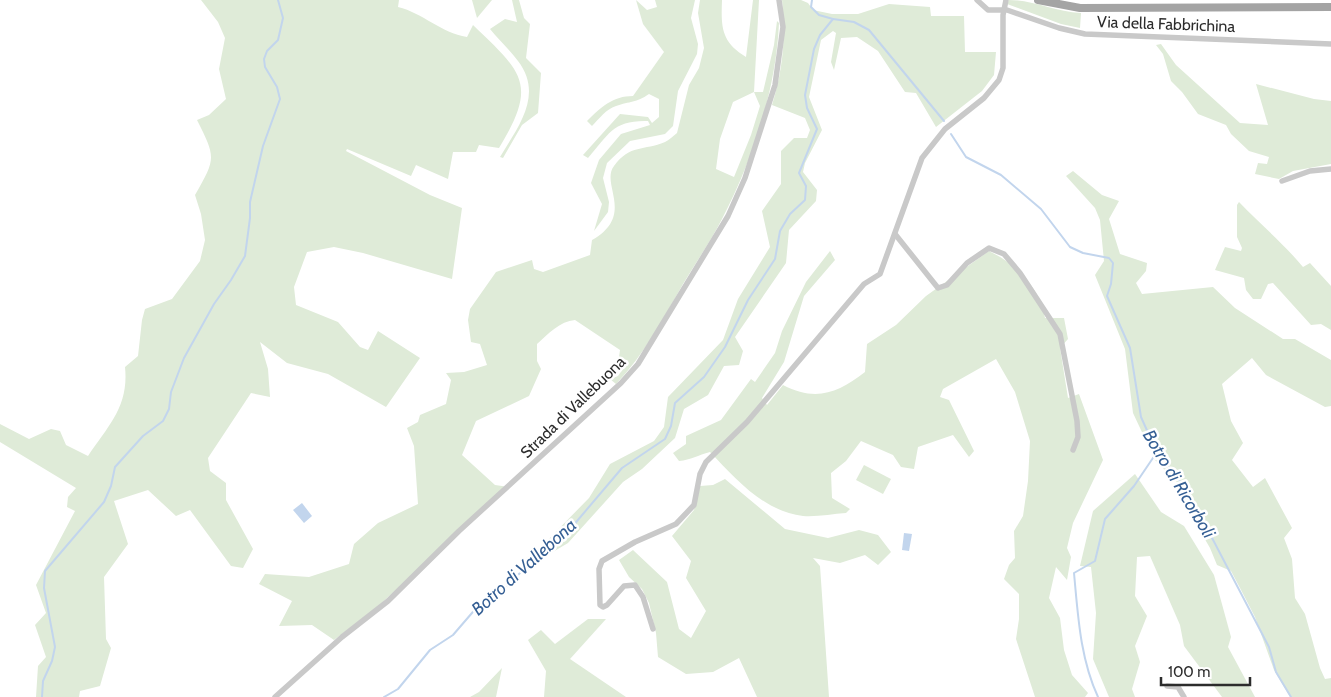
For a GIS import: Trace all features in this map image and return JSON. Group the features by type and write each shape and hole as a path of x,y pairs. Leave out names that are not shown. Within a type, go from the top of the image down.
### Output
{"main road":[{"path":"1038,0 1080,8 1293,3 1331,7"}],"street":[{"name":"Strada di Vallebuona","path":"274,697 342,637 388,601 459,531 621,383 638,364 728,216 745,178 777,76 783,27 779,0"},
{"name":"Via della Fabbrichina","path":"977,0 988,10 1004,10 1051,26 1085,34 1331,44"},
{"path":"653,629 643,597 635,585 624,586 607,605 603,607 600,605 599,569 602,561 609,555 676,524 694,505 700,474 706,462 748,422 864,284 880,274 922,158 947,127 984,98 999,80 1003,60 1006,0"},
{"path":"1282,181 1306,172 1331,169"},
{"path":"895,234 938,288 946,285 967,263 989,248 1004,254 1015,267 1060,334 1077,421 1078,437 1073,450"},
{"path":"1167,686 1178,687 1184,697"}],"green space":[{"path":"201,0 399,0 398,7 458,35 467,37 473,25 504,55 513,68 519,80 521,94 518,109 499,148 479,145 476,152 453,152 448,179 416,165 411,176 347,149 346,151 430,195 462,208 452,279 363,253 334,247 307,252 294,287 296,305 338,322 360,347 368,350 378,331 420,358 386,407 328,374 287,363 260,342 268,369 270,397 251,393 208,458 210,471 226,483 226,500 253,549 243,568 231,566 190,510 176,516 148,490 114,501 128,544 104,577 106,639 111,648 100,686 80,691 79,697 36,697 38,666 46,657 35,625 46,613 36,585 75,511 67,507 68,497 76,488 0,442 0,424 29,439 51,429 60,431 66,445 88,456 121,404 124,393 125,367 138,356 145,309 172,299 200,261 205,240 201,214 195,195 207,173 211,158 208,143 197,120 209,115 226,99 219,69 225,38 218,22"},
{"path":"472,0 492,0 477,18"},
{"path":"512,0 519,0 524,18 530,24 526,58 541,73 538,113 522,125 503,158 500,157 526,110 529,86 518,61 490,29 505,19 517,22"},
{"path":"636,0 647,10 657,7 655,0 695,0 691,18 698,44 697,54 678,91 673,126 665,134 630,141 607,163 603,178 609,202 608,212 594,231 602,204 591,183 599,160 621,134 650,125 648,121 636,121 619,126 607,135 588,158 583,155 620,114 648,117 652,123 659,117 659,99 649,94 637,100 612,107 592,126 587,121 613,100 633,96 664,52 643,24"},
{"path":"700,0 722,0 724,33 732,46 746,57 753,0 759,0 754,92 763,92 774,45 777,21 779,23 773,73 761,124 744,172 733,196 713,235 644,349 616,384 610,379 618,376 622,370 618,364 620,350 575,320 564,323 554,329 537,344 537,361 541,369 529,396 476,421 462,455 495,485 509,487 376,608 334,640 312,625 279,626 292,601 259,584 265,574 309,577 349,564 354,544 378,523 418,504 414,446 407,428 418,422 420,415 446,404 451,380 446,373 464,372 487,365 480,344 471,342 468,320 470,309 496,272 532,260 534,269 543,272 590,255 592,240 605,230 612,220 615,210 611,182 611,173 614,166 626,154 665,142 677,133 689,85 699,68 704,48 698,13","holes":["754,92 760,106 751,135 734,177 716,169 720,139 733,102"]},
{"path":"782,0 801,0 808,3 813,10 832,14 858,14 889,4 930,7 931,16 964,16 965,52 996,52 994,75 982,91 936,127 916,93 905,92 878,51 857,37 841,38 834,70 831,62 836,33 833,31 821,40 809,97 822,130 805,163 803,172 817,190 816,201 789,230 786,263 735,337 743,351 739,365 724,366 708,395 684,409 675,438 642,469 623,482 568,543 536,562 528,571 522,567 526,558 537,551 589,498 610,464 654,441 664,427 668,397 723,340 738,299 770,247 762,211 781,184 781,151 794,138 807,138 810,130 805,118 772,105 783,53"},
{"path":"1009,0 1081,13 1080,28 1061,24 1007,4"},
{"path":"1161,44 1176,65 1240,123 1268,125 1256,84 1314,99 1331,101 1331,164 1293,171 1279,179 1255,174 1258,163 1267,164 1269,157 1249,151 1231,134 1226,125 1198,114 1182,92 1171,81 1163,54 1156,45"},
{"path":"1073,171 1102,195 1119,201 1109,219 1120,254 1147,263 1146,271 1136,283 1142,294 1213,287 1235,308 1283,339 1295,339 1331,360 1331,406 1325,407 1266,375 1252,358 1222,384 1231,421 1243,443 1232,460 1253,487 1265,478 1292,528 1284,538 1292,559 1295,598 1305,614 1320,668 1325,679 1331,678 1331,697 1290,697 1274,670 1255,617 1231,571 1217,565 1210,548 1192,517 1193,511 1179,485 1155,460 1133,413 1125,349 1095,275 1104,261 1100,220 1095,208 1066,176"},
{"path":"1239,202 1303,267 1310,263 1331,286 1331,330 1321,324 1311,325 1273,283 1268,284 1261,299 1253,299 1246,290 1244,278 1215,270 1225,247 1241,251 1242,248 1237,237 1237,205"},
{"path":"830,251 835,260 804,296 784,362 762,398 767,405 783,385 806,393 816,394 836,390 855,379 865,372 867,344 896,325 926,296 989,251 999,256 1025,278 1038,297 1045,318 1064,318 1068,339 1060,348 1068,398 1079,394 1103,460 1073,523 1067,548 1071,557 1067,580 1056,567 1049,598 1060,618 1064,650 1072,675 1088,693 1085,697 1035,697 1016,639 1019,619 1019,594 1004,579 1009,565 1015,558 1014,531 1023,516 1028,481 1030,441 1015,392 996,359 943,389 940,397 949,400 974,451 969,457 953,435 918,447 914,469 901,467 893,455 861,441 846,461 831,473 832,498 850,509 846,513 803,516 789,513 775,508 751,492 710,452 679,461 673,453 686,444 686,436 721,420 751,379 755,382 775,353 782,331 806,282"},
{"path":"864,465 891,479 883,494 856,480"},
{"path":"1135,474 1161,512 1184,526 1214,575 1231,637 1228,647 1255,697 1222,697 1184,646 1180,625 1150,556 1137,557 1135,596 1147,616 1135,646 1140,662 1132,689 1135,697 1109,697 1093,659 1096,613 1091,567 1080,566 1093,511"},
{"path":"725,479 785,529 828,538 859,530 878,535 891,552 878,565 865,555 840,563 813,558 820,566 829,697 757,697 739,658 713,672 686,674 658,657 656,633 649,603 642,589 629,577 619,560 633,550 667,582 679,629 691,638 706,611 686,578 691,561 672,536 694,510 700,486 713,485"},
{"path":"588,619 606,619 570,659 626,697 544,697 546,671 528,640 541,630 555,644"},
{"path":"502,668 496,697 470,697 479,692"}],"water":[{"path":"302,503 312,516 304,523 293,510"},
{"path":"904,533 912,534 909,551 902,550"}],"waterway":[{"path":"42,697 43,681 52,661 55,647 44,588 45,571 104,502 111,486 115,467 143,436 163,421 169,409 171,392 184,358 214,304 245,256 250,202 263,146 280,99 277,87 265,67 264,59 267,51 278,40 283,18 278,0"},
{"name":"Botro di Vallebona","path":"384,697 398,689 430,650 453,635 478,606 495,598 543,550 566,534 622,468 665,439 671,426 675,403 704,377 725,347 748,300 775,259 780,231 790,214 805,200 806,186 799,173 817,129 807,108 805,95 814,49 820,35 833,19 819,15 811,7 812,0"},
{"name":"Botro di Ricorboli","path":"833,19 854,22 869,30 944,121"},
{"name":"Botro di Ricorboli","path":"951,134 966,157 1001,175 1041,209 1070,247 1083,253 1109,258 1113,263 1111,284 1107,296 1130,348 1141,417 1158,455 1187,490 1269,647 1276,672 1291,697"},
{"path":"1098,697 1087,667 1084,652 1074,573 1095,561 1105,519 1134,486 1157,452"}]}
